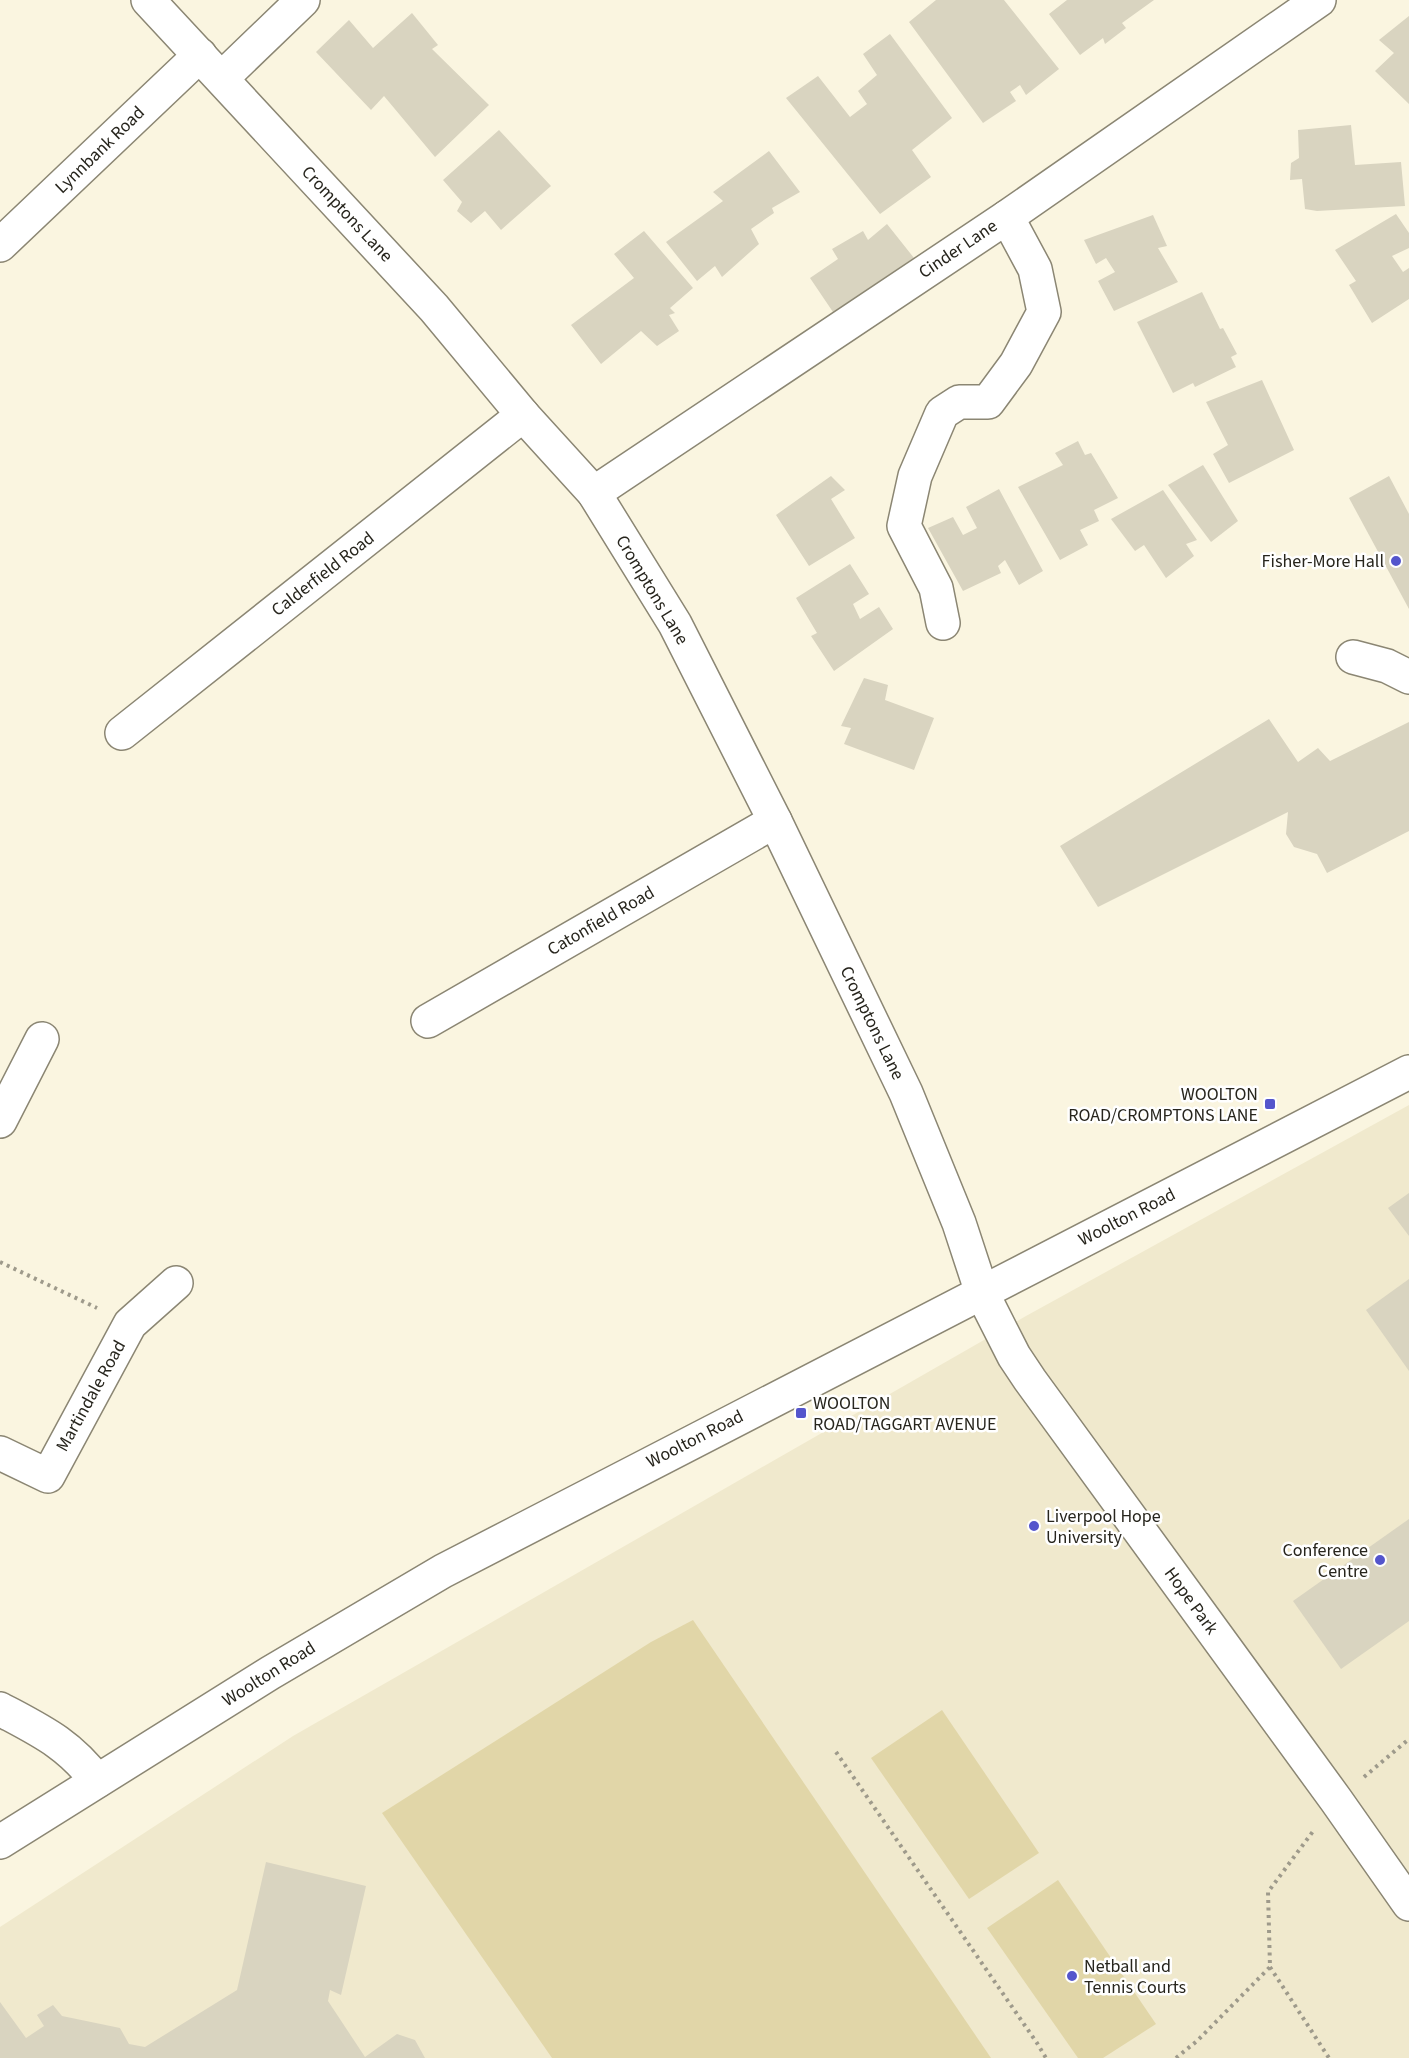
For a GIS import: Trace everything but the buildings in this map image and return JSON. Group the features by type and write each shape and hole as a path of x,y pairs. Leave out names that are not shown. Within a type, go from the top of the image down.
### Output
{"street":[{"name":"Cromptons Lane","path":"148,0 434,308 523,415 594,493 675,624 775,821 906,1093 959,1223 982,1293"},
{"path":"222,78 303,0"},
{"name":"Cinder Lane","path":"594,493 1007,217 1319,0"},
{"name":"Lynnbank Road","path":"0,245 200,55"},
{"path":"943,623 936,588 904,526 915,476 942,413 959,402 988,402 1016,364 1044,312 1035,269 1007,217"},
{"name":"Calderfield Road","path":"122,733 523,415"},
{"path":"1353,657 1387,666 1409,677"},
{"name":"Catonfield Road","path":"428,1022 775,821"},
{"path":"0,1121 42,1040"},
{"name":"Woolton Road","path":"0,1842 270,1673 443,1571 615,1480 1409,1072"},
{"name":"Martindale Road","path":"0,1453 48,1476 130,1324 176,1283"},
{"name":"Hope Park","path":"982,1293 1014,1356 1030,1380 1409,1904"},
{"path":"0,1709 60,1742 78,1758 97,1781"}],"path":[{"path":"0,1262 130,1324"},
{"path":"1329,2058 1270,1967 1268,1892 1336,1800 1409,1739"},
{"path":"836,1752 1046,2058"},
{"path":"1176,2058 1197,2041 1270,1967"}],"shaded area":[{"name":"Liverpool Hope University","path":"1409,1105 1409,2058 0,2058 0,1927 293,1736 1026,1316"},
{"path":"693,1620 991,2058 552,2058 382,1813 651,1642"},
{"path":"942,1710 1039,1853 969,1899 871,1758"},
{"name":"Netball and Tennis Courts","path":"1058,1880 1156,2024 1103,2058 1078,2058 987,1928"}],"place":[{"name":"Fisher-More Hall","path":"1396,561"},
{"name":"WOOLTON ROAD/CROMPTONS LANE","path":"1270,1104"},
{"name":"WOOLTON ROAD/TAGGART AVENUE","path":"801,1413"},
{"name":"Liverpool Hope University","path":"1034,1526"},
{"name":"Conference Centre","path":"1380,1560"},
{"name":"Netball and Tennis Courts","path":"1072,1976"}]}
